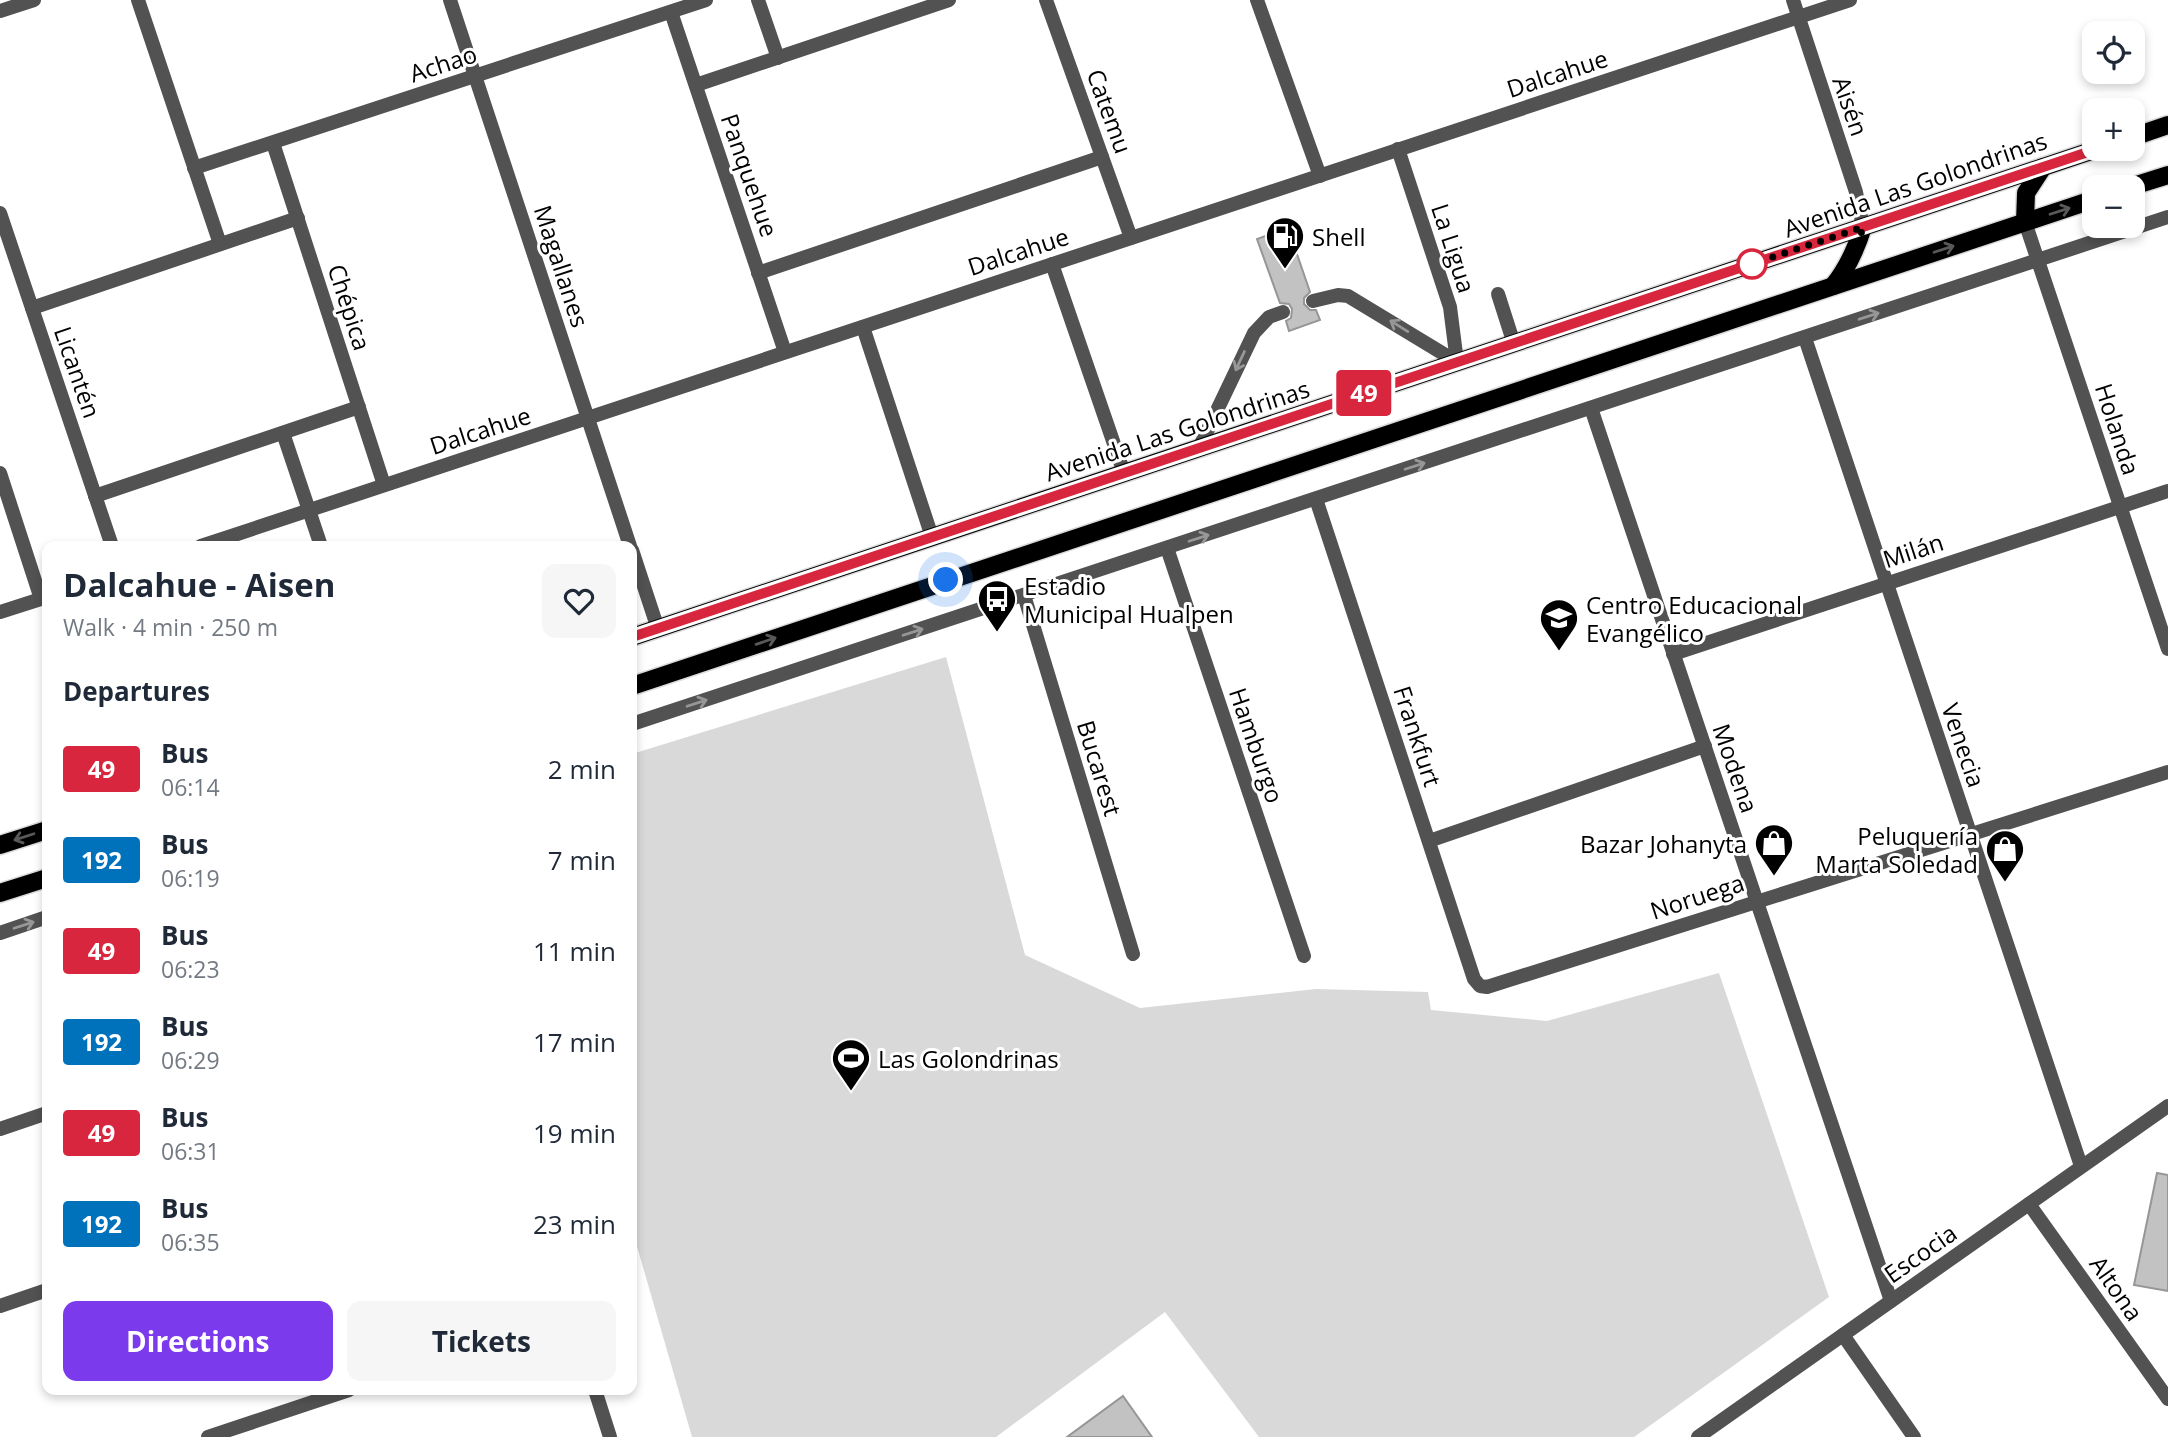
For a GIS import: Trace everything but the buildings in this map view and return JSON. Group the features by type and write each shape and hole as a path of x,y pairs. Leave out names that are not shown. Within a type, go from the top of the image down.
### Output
{"main road":[{"path":"2145,133 2168,125"},
{"name":"Avenida Las Golondrinas","path":"637,635 2082,154"},
{"path":"2025,222 2026,194 2043,167"},
{"path":"2145,182 2168,175"},
{"path":"637,684 2082,203"},
{"path":"1833,286 1848,265 1863,227"},
{"path":"0,845 42,832"},
{"path":"0,892 42,879"}],"street":[{"path":"0,11 34,0"},
{"path":"138,0 220,244"},
{"name":"Magallanes","path":"450,0 629,541"},
{"name":"Achao","path":"194,168 706,0"},
{"path":"758,0 778,58"},
{"path":"696,85 949,0"},
{"name":"Catemu","path":"1046,0 1131,238"},
{"path":"1257,0 1320,176"},
{"name":"Aisén","path":"1793,0 1856,192 1863,227"},
{"name":"Dalcahue","path":"216,541 1850,0"},
{"name":"Panquehue","path":"671,12 785,352"},
{"name":"Chépica","path":"273,143 384,485"},
{"name":"La Ligua","path":"1398,149 1450,306 1457,362"},
{"path":"758,273 1102,157"},
{"name":"Licantén","path":"0,213 3,232 32,308 110,541"},
{"path":"637,722 2168,217"},
{"path":"32,308 298,218"},
{"name":"Holanda","path":"2025,222 2168,649"},
{"path":"1052,264 1124,473"},
{"path":"1498,294 1514,344"},
{"path":"1313,302 1328,296 1348,296 1457,362"},
{"path":"1199,448 1254,333 1269,317 1283,312"},
{"path":"863,327 933,537"},
{"name":"Venecia","path":"1805,338 2081,1167"},
{"path":"95,496 359,407"},
{"name":"Modena","path":"1591,408 1891,1301"},
{"path":"283,433 319,541"},
{"path":"0,473 42,592"},
{"name":"Milán","path":"1674,654 2168,491"},
{"name":"Frankfurt","path":"1316,499 1475,979 1480,986"},
{"name":"Hamburgo","path":"1167,548 1304,956"},
{"name":"Magallanes","path":"637,567 657,629"},
{"name":"Bucarest","path":"1024,595 1133,954"},
{"path":"0,612 42,599"},
{"path":"1429,841 1704,746"},
{"name":"Noruega","path":"1480,986 1487,987 2168,772"},
{"path":"0,933 42,919"},
{"name":"Escocia","path":"1698,1437 2168,1106"},
{"path":"0,1129 42,1115"},
{"name":"Altona","path":"2029,1204 2168,1399"},
{"path":"0,1306 42,1292"},
{"path":"1843,1335 1914,1437"},
{"path":"208,1437 334,1395"},
{"path":"597,1395 610,1437"}],"shaded area":[{"path":"946,657 1025,955 1140,1008 1316,989 1428,992 1431,1010 1547,1021 1719,973 1829,1297 1634,1437 1259,1437 1165,1312 996,1437 692,1437 637,1246 637,752"}],"bus line":[{"name":"49","path":"637,635 2082,154"}],"place":[{"name":"Shell","path":"1285,270"},
{"name":"Estadio Municipal Hualpen","path":"997,633"},
{"name":"Centro Educacional Evangélico","path":"1559,652"},
{"name":"Bazar Johanyta","path":"1774,877"},
{"name":"Peluquería Marta Soledad","path":"2005,883"},
{"name":"Las Golondrinas","path":"851,1092"}],"route":[{"path":"946,580 1833,286 1848,265 1863,227 1752,264"}]}
